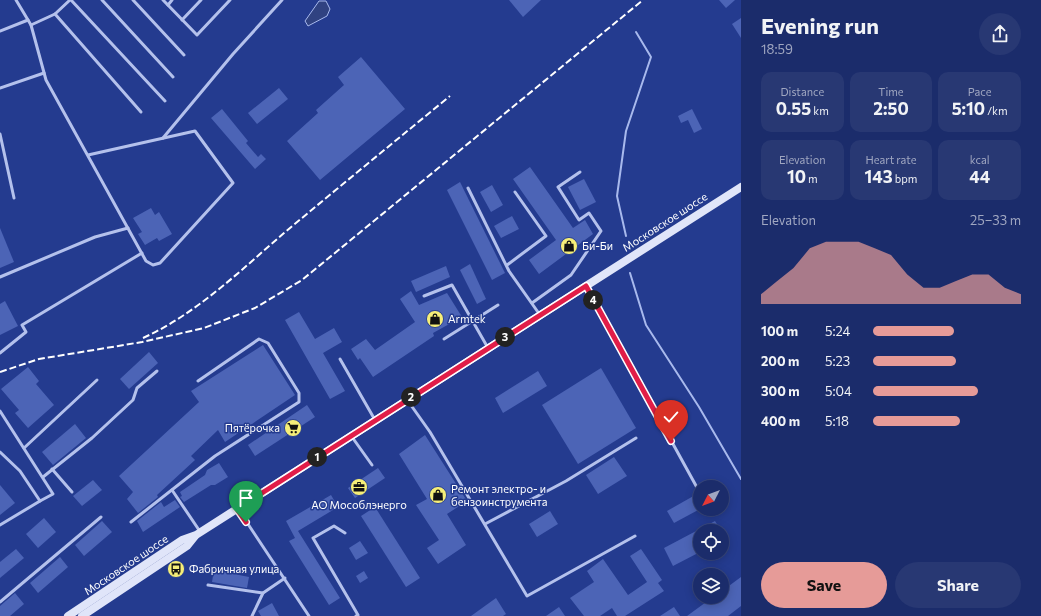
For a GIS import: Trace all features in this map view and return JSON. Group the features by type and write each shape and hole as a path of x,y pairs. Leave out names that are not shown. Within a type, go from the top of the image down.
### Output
{"main road":[{"name":"Московское шоссе","path":"68,616 182,540 198,533 237,509 741,186"},
{"name":"Московское шоссе","path":"82,616 187,546 198,533"},
{"path":"93,616 114,595"}],"lane":[{"path":"16,0 31,26 46,80 146,261 153,265 160,263 233,183 195,131 88,155"},
{"path":"31,26 55,14 70,0 165,101"},
{"path":"102,0 173,77"},
{"path":"133,0 184,54"},
{"path":"163,0 197,35 230,0"},
{"path":"168,5 172,0"},
{"path":"182,20 201,0"},
{"path":"163,138 233,54 282,0"},
{"path":"55,14 141,112"},
{"path":"0,31 28,20"},
{"path":"0,88 44,73"},
{"path":"0,134 14,198"},
{"path":"532,303 572,275 601,231 589,213 579,220 558,187 580,172"},
{"path":"468,188 507,265 540,315"},
{"path":"507,265 546,236 515,192"},
{"path":"0,277 95,237 128,228"},
{"path":"0,352 26,332 22,326 142,253"},
{"path":"424,296 452,285 488,348"},
{"path":"586,286 693,480"},
{"path":"444,339 498,305"},
{"path":"131,522 215,456 299,402 299,393 268,343 259,339 198,381"},
{"path":"340,359 375,420"},
{"path":"43,477 92,438 133,400 137,388 156,371"},
{"path":"24,448 97,380"},
{"path":"407,399 430,432 527,596 635,536"},
{"path":"0,411 53,494 0,525"},
{"path":"351,435 372,465"},
{"path":"485,524 566,481 636,438"},
{"path":"0,452 20,471 40,501"},
{"path":"52,469 72,492"},
{"path":"172,490 198,533"},
{"path":"237,509 285,578 309,616"},
{"path":"0,602 101,516"},
{"path":"345,533 334,526 313,538 358,615 356,616"},
{"path":"252,616 263,594 285,578"},
{"path":"208,585 263,594"}],"water":[{"path":"319,1 326,1 330,9 327,16 308,26 305,21"}],"building":[{"path":"509,0 541,0 523,17"},
{"path":"719,0 735,0 726,8"},
{"path":"741,18 741,38 732,24"},
{"path":"361,57 405,109 320,180 287,141 318,113 316,110 344,85 338,77"},
{"path":"279,88 288,99 257,124 248,113"},
{"path":"222,109 248,141 246,143 258,157 261,154 266,159 255,169 211,118"},
{"path":"692,109 702,129 694,133 688,120 681,123 678,116"},
{"path":"530,167 573,228 585,220 593,234 539,274 529,260 556,240 513,179"},
{"path":"584,179 596,202 580,210 568,187"},
{"path":"460,182 505,273 492,280 447,190"},
{"path":"492,185 503,205 491,212 480,192"},
{"path":"151,208 155,215 159,212 172,234 159,241 157,238 145,245 138,234 142,232 133,218"},
{"path":"512,216 519,229 501,238 494,226"},
{"path":"0,228 14,262 0,268"},
{"path":"470,264 486,299 477,304 460,270"},
{"path":"446,266 450,277 416,292 411,281"},
{"path":"411,291 419,305 447,293 462,317 433,333 434,336 373,377 360,358 358,360 351,349 366,339 375,350 415,322 400,299"},
{"path":"5,301 18,326 0,335 0,304"},
{"path":"299,312 315,339 334,328 342,342 323,353 345,391 330,399 285,320"},
{"path":"263,345 295,395 225,442 218,430 191,456 195,460 157,495 158,497 138,513 127,499 133,492 119,476 199,402 191,391"},
{"path":"149,352 158,363 129,389 120,379"},
{"path":"28,367 39,381 36,384 54,405 28,428 15,413 19,410 1,389"},
{"path":"601,368 636,428 578,464 542,405"},
{"path":"538,371 547,386 503,413 495,398"},
{"path":"307,405 315,417 255,456 248,445"},
{"path":"75,424 86,438 53,465 42,452"},
{"path":"425,435 467,501 447,514 466,545 438,564 427,548 439,540 416,505 427,499 399,454"},
{"path":"614,457 627,476 598,494 586,475"},
{"path":"219,463 228,477 215,485 211,485 184,502 180,497 182,496 180,492 205,475 207,470"},
{"path":"378,468 385,478 355,498 348,488"},
{"path":"93,480 102,490 82,506 73,496"},
{"path":"0,485 15,503 0,515"},
{"path":"331,495 338,507 298,531 340,598 329,605 289,541 295,538 286,521"},
{"path":"693,496 693,513 674,523 667,511"},
{"path":"175,500 180,507 143,532 137,521 161,502 164,507"},
{"path":"375,507 420,578 406,587 361,516"},
{"path":"550,511 558,524 537,537 529,524"},
{"path":"44,518 56,532 38,548 26,534"},
{"path":"102,521 112,532 84,556 75,545"},
{"path":"715,521 717,524 709,524"},
{"path":"693,533 693,556 673,566 664,548"},
{"path":"360,541 368,553 356,560 349,548"},
{"path":"16,549 24,558 0,578 0,562"},
{"path":"641,549 662,580 658,583 664,591 625,616 617,616 612,608 600,616 584,616 570,598 594,582 587,571 603,559 628,595 647,582 630,556"},
{"path":"60,557 68,567 38,593 30,583"},
{"path":"214,570 249,577 247,588 212,582"},
{"path":"364,571 368,578 360,583 356,576"},
{"path":"741,577 741,606 728,616 687,616 703,604 729,604 729,586"},
{"path":"15,593 24,604 10,616 0,616 0,606"},
{"path":"496,598 506,614 503,616 471,616"},
{"path":"272,603 279,616 261,616 258,611"},
{"path":"559,607 565,616 546,616"},
{"path":"674,607 680,616 660,616"}],"waterway":[{"path":"626,236 617,196 626,131 651,57 636,32"},
{"path":"630,273 646,325 699,407 741,479"}],"railway":[{"path":"0,372 39,359 142,342 204,328 255,308 302,280 643,0"},
{"path":"143,338 181,317 217,291 284,233 450,96"}],"place":[{"name":"Би-Би","path":"569,246"},
{"name":"Armtek","path":"435,319"},
{"name":"Пятёрочка","path":"293,428"},
{"name":"АО Мособлэнерго","path":"359,487"},
{"name":"Ремонт электро- и бензоинструмента","path":"438,495"},
{"name":"Фабричная улица","path":"176,569"}],"route":[{"path":"246,522 237,509 586,286 671,441"}]}
